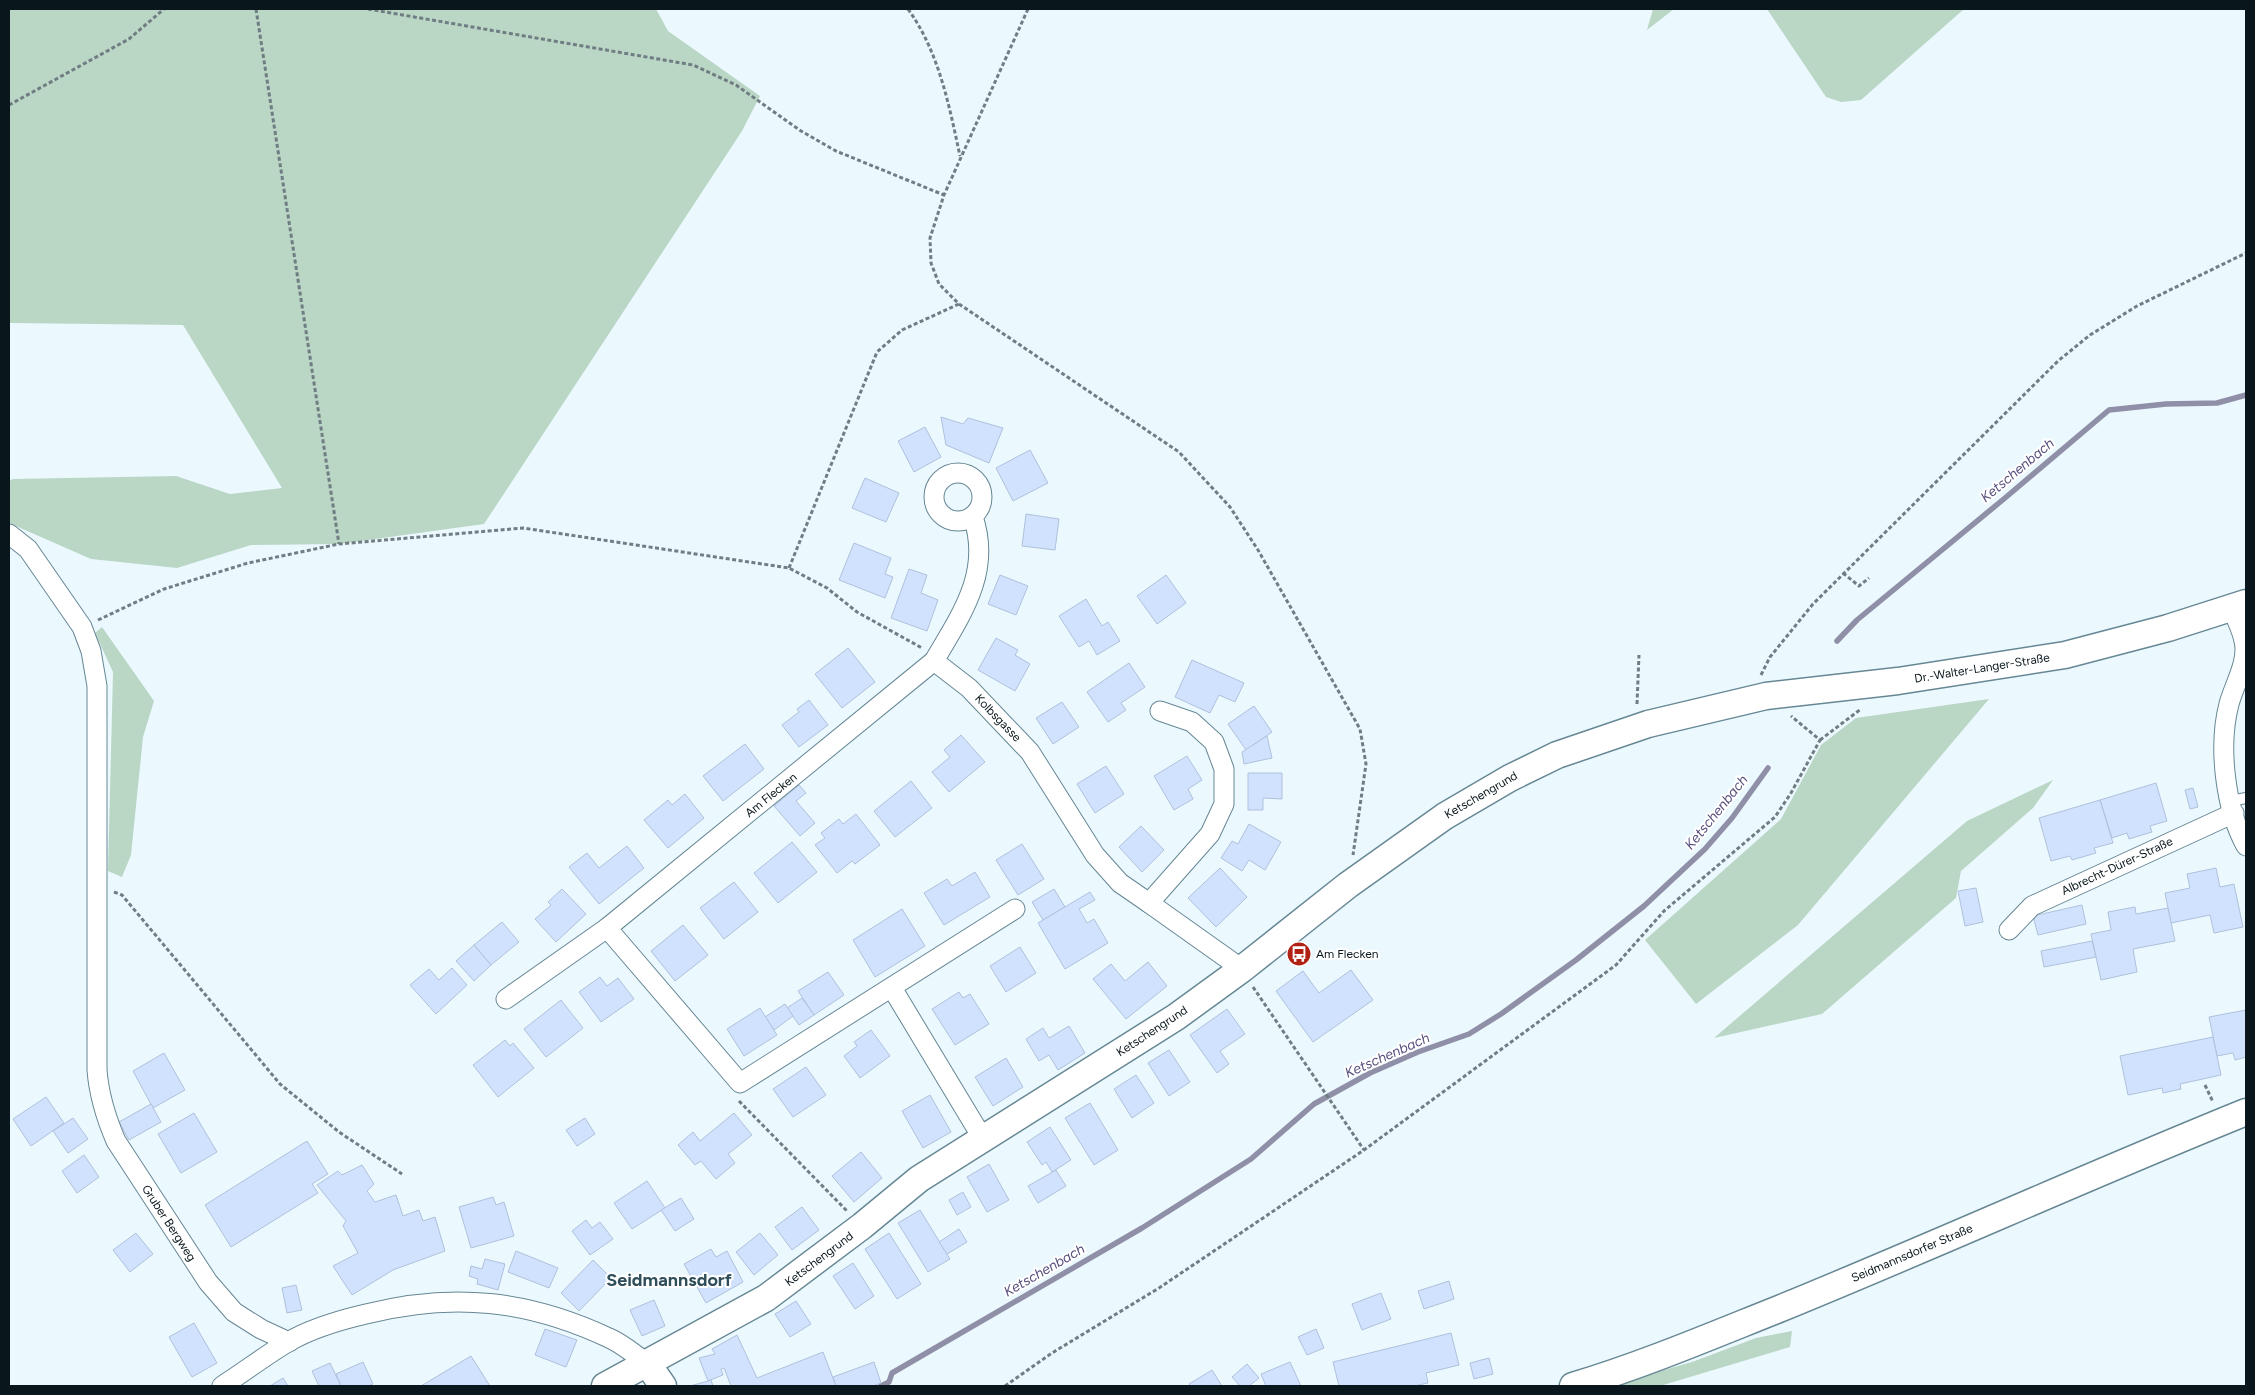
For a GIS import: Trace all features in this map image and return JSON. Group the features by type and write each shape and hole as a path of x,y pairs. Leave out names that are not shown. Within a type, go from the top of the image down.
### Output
{"street":[{"path":"934,661 961,616 976,582 980,556 978,533 973,517"},
{"name":"Gruber Bergweg","path":"9,534 28,549 82,628 91,651 97,686 98,1087 105,1116 116,1141 208,1282 234,1312 261,1329 289,1342"},
{"path":"2239,606 2244,642 2244,658 2228,706 2224,771 2237,804 2246,846"},
{"name":"Dr.-Walter-Langer-Straße","path":"1713,708 1766,696 1898,681 2065,655 2168,628 2239,606"},
{"name":"Kolbsgasse","path":"934,661 969,688 1030,752 1094,855 1120,882 1242,970"},
{"name":"Am Flecken","path":"506,999 607,928 934,661"},
{"name":"Ketschengrund","path":"605,1386 766,1298 862,1226 919,1179 1176,1017 1242,970 1348,885 1445,816 1510,778 1557,755 1641,727 1713,708"},
{"path":"1149,903 1210,834 1224,804 1224,769 1214,742 1192,722 1160,711"},
{"name":"Albrecht-Dürer-Straße","path":"2009,930 2032,906 2237,804"},
{"path":"607,928 740,1083 1015,909"},
{"path":"892,988 983,1139"},
{"name":"Seidmannsdorfer Straße","path":"1573,1386 1606,1376 1824,1290 2246,1112"},
{"path":"222,1386 289,1342 335,1322 383,1310 458,1301 502,1303 566,1320 602,1335 647,1363 663,1386"}],"path":[{"path":"9,105 129,39 164,9"},
{"path":"256,9 339,544"},
{"path":"368,9 693,65 736,85 801,131 836,151 944,195"},
{"path":"908,9 917,22 943,81 961,157"},
{"path":"1028,9 944,195 930,238 931,263 938,284 959,304 1179,452 1234,514 1258,550 1360,729 1366,764 1348,885"},
{"path":"1820,740 1766,696 1761,674 1770,657 1812,604 2058,361 2090,335 2137,306 2246,253"},
{"path":"789,568 877,352 902,330 959,304"},
{"path":"82,628 164,589 248,563 339,544 523,528 789,568 826,588 857,612 927,650 934,661"},
{"path":"1843,573 1859,586 1869,578"},
{"path":"1639,655 1637,708 1641,727"},
{"path":"1005,1386 1052,1353 1159,1288 1364,1150 1616,965 1664,911 1775,817 1792,793 1820,740 1866,705"},
{"path":"97,884 122,895 280,1084 339,1132 402,1174"},
{"path":"1242,970 1364,1150"},
{"path":"740,1083 739,1101 862,1226"}],"green space":[{"path":"9,9 656,9 668,31 760,96 742,131 484,524 339,544 251,545 177,568 91,559 9,523 9,481 13,479 176,476 230,494 282,488 183,325 9,323"},
{"path":"1653,9 1674,9 1647,30"},
{"path":"1767,9 1964,9 1861,100 1841,102 1826,97"},
{"path":"102,627 154,701 143,737 131,855 122,877 108,871 113,672 95,633"},
{"path":"1989,699 1798,925 1696,1004 1645,940 1781,819 1821,745 1856,718"},
{"path":"2053,780 2033,808 1961,871 1956,898 1822,1014 1714,1038 1967,821"},
{"path":"1792,1331 1790,1347 1660,1386 1607,1386 1692,1362 1756,1338"}],"building":[{"path":"941,417 963,424 968,418 1003,428 989,463 946,445"},
{"path":"925,427 941,457 914,472 898,441"},
{"path":"1030,450 1048,483 1013,501 996,468"},
{"path":"865,478 899,493 886,522 852,508"},
{"path":"1026,514 1059,519 1055,550 1022,546"},
{"path":"854,543 891,558 885,574 893,577 885,598 839,580"},
{"path":"909,569 927,575 921,593 938,600 927,631 891,618"},
{"path":"1000,575 1028,586 1016,615 988,604"},
{"path":"1166,575 1186,603 1157,624 1137,596"},
{"path":"1086,599 1102,626 1108,622 1120,641 1097,655 1089,641 1079,647 1059,616"},
{"path":"996,638 1018,650 1015,655 1030,664 1015,691 978,670"},
{"path":"848,648 875,682 842,708 815,674"},
{"path":"1192,660 1244,683 1235,702 1219,695 1210,713 1175,697"},
{"path":"1129,663 1145,687 1121,703 1126,710 1108,722 1087,692"},
{"path":"809,700 828,725 799,747 782,725 799,712 797,709"},
{"path":"1062,702 1079,727 1053,744 1036,718"},
{"path":"1254,706 1272,732 1246,750 1228,724"},
{"path":"961,735 985,762 949,792 932,772 950,757 944,750"},
{"path":"1267,736 1272,758 1244,764 1242,752"},
{"path":"745,744 764,769 723,801 703,776"},
{"path":"1187,756 1202,780 1188,789 1193,799 1174,810 1154,776"},
{"path":"1106,766 1124,794 1095,813 1077,784"},
{"path":"1248,773 1282,773 1282,799 1263,798 1263,810 1248,810"},
{"path":"911,781 932,808 895,837 874,811"},
{"path":"2156,783 2167,821 2150,826 2152,832 2129,839 2127,833 2112,838 2100,800"},
{"path":"799,785 806,793 796,801 815,823 800,836 774,806"},
{"path":"2193,788 2198,807 2190,809 2185,790"},
{"path":"685,794 704,818 668,848 644,820 668,800 672,805"},
{"path":"2100,800 2113,843 2094,848 2096,853 2072,860 2070,856 2051,861 2039,818"},
{"path":"856,814 880,845 855,864 852,861 837,873 815,845 825,838 821,833 839,819 843,824"},
{"path":"1249,824 1281,842 1265,870 1249,860 1242,871 1221,858 1232,841 1238,844"},
{"path":"1141,826 1164,850 1142,872 1119,847"},
{"path":"792,842 817,872 778,903 754,873"},
{"path":"1022,844 1044,879 1018,895 996,860"},
{"path":"627,846 644,868 599,904 569,867 587,853 599,868"},
{"path":"1220,868 1247,897 1216,927 1188,898"},
{"path":"2216,868 2220,887 2234,884 2243,927 2214,933 2210,915 2171,923 2165,893 2190,888 2187,874"},
{"path":"975,872 990,897 944,925 924,893 947,879 952,886"},
{"path":"734,882 758,912 724,939 700,908"},
{"path":"1976,888 1983,922 1965,926 1958,891"},
{"path":"562,889 586,914 556,942 535,919 551,905 548,902"},
{"path":"1054,889 1065,907 1043,920 1032,902"},
{"path":"1090,892 1095,900 1079,909 1087,923 1094,919 1108,943 1065,969 1038,923"},
{"path":"2082,905 2086,924 2038,935 2033,916"},
{"path":"2135,907 2136,914 2168,908 2175,941 2133,949 2137,972 2101,980 2091,934 2111,930 2108,912"},
{"path":"902,909 925,946 875,977 853,940"},
{"path":"502,922 519,942 491,965 474,945"},
{"path":"683,925 708,955 675,981 651,951"},
{"path":"2092,941 2096,957 2044,967 2041,951"},
{"path":"474,945 491,965 474,981 456,961"},
{"path":"1020,947 1036,973 1006,992 990,966"},
{"path":"1148,962 1167,986 1126,1019 1093,979 1111,964 1125,981"},
{"path":"452,968 467,985 436,1014 410,985 429,969 439,980"},
{"path":"1351,970 1373,1000 1313,1042 1276,991 1303,971 1319,993"},
{"path":"828,972 844,995 814,1015 798,991"},
{"path":"600,977 607,986 618,978 634,999 601,1022 579,992"},
{"path":"959,992 963,998 970,994 989,1024 955,1045 932,1009"},
{"path":"802,998 814,1015 799,1025 787,1008"},
{"path":"561,1000 583,1028 546,1057 524,1029"},
{"path":"785,1004 793,1016 774,1030 765,1017"},
{"path":"760,1008 777,1035 744,1056 727,1029"},
{"path":"1227,1009 1245,1034 1220,1051 1229,1064 1217,1073 1190,1035"},
{"path":"2246,1010 2246,1057 2235,1060 2233,1053 2217,1056 2209,1017"},
{"path":"1069,1026 1085,1053 1058,1070 1049,1055 1039,1061 1026,1039 1043,1028 1049,1038"},
{"path":"871,1030 890,1056 860,1078 844,1056 857,1046 854,1042"},
{"path":"2213,1037 2221,1075 2180,1084 2181,1089 2163,1093 2162,1088 2128,1095 2120,1056"},
{"path":"505,1040 510,1046 513,1043 534,1068 498,1097 473,1065"},
{"path":"1169,1050 1190,1082 1169,1096 1148,1063"},
{"path":"164,1053 185,1090 153,1108 133,1071"},
{"path":"1006,1058 1023,1087 993,1106 975,1077"},
{"path":"806,1067 826,1095 793,1117 773,1089"},
{"path":"1136,1075 1154,1103 1132,1118 1114,1089"},
{"path":"930,1095 951,1132 923,1148 902,1111"},
{"path":"46,1097 64,1123 31,1146 13,1119"},
{"path":"1090,1103 1118,1150 1094,1165 1065,1118"},
{"path":"151,1104 161,1122 129,1140 119,1122"},
{"path":"194,1113 217,1152 181,1173 158,1134"},
{"path":"734,1113 752,1135 728,1154 735,1163 716,1179 701,1161 695,1165 678,1145 693,1132 700,1141"},
{"path":"73,1118 88,1139 68,1153 53,1131"},
{"path":"585,1118 595,1134 577,1146 566,1130"},
{"path":"1050,1127 1071,1160 1052,1172 1046,1162 1042,1165 1027,1142"},
{"path":"307,1141 328,1174 312,1184 318,1193 231,1247 205,1205"},
{"path":"861,1152 882,1178 854,1202 832,1176"},
{"path":"84,1155 99,1177 77,1193 62,1171"},
{"path":"989,1164 1009,1200 987,1212 967,1177"},
{"path":"362,1165 374,1184 367,1191 375,1202 396,1195 403,1216 419,1210 423,1221 435,1217 445,1251 393,1270 352,1295 333,1266 358,1253 343,1226 346,1221 317,1185 338,1171 342,1175"},
{"path":"1056,1170 1066,1186 1038,1203 1028,1186"},
{"path":"647,1181 665,1208 632,1229 614,1203"},
{"path":"963,1192 971,1207 957,1215 949,1200"},
{"path":"493,1197 496,1205 504,1202 514,1236 471,1248 459,1207"},
{"path":"681,1198 694,1219 675,1231 661,1210"},
{"path":"802,1207 819,1230 792,1250 775,1227"},
{"path":"920,1210 950,1259 928,1272 898,1223"},
{"path":"586,1220 592,1228 600,1222 613,1239 590,1255 572,1231"},
{"path":"959,1229 967,1242 947,1254 939,1242"},
{"path":"136,1233 153,1254 130,1272 113,1250"},
{"path":"760,1233 778,1255 754,1275 736,1252"},
{"path":"889,1233 921,1284 897,1299 865,1249"},
{"path":"711,1249 716,1257 727,1251 743,1282 706,1303 684,1264"},
{"path":"516,1251 558,1268 549,1288 508,1272"},
{"path":"485,1259 505,1264 498,1290 477,1284 478,1279 469,1276 471,1266 482,1269"},
{"path":"593,1260 611,1278 579,1311 561,1293"},
{"path":"853,1263 874,1296 855,1309 833,1276"},
{"path":"1449,1281 1454,1299 1424,1309 1418,1291"},
{"path":"296,1285 302,1310 287,1313 282,1288"},
{"path":"1381,1293 1391,1319 1362,1330 1352,1304"},
{"path":"654,1300 665,1326 642,1336 630,1310"},
{"path":"796,1301 811,1324 790,1337 775,1314"},
{"path":"194,1323 217,1363 192,1377 169,1337"},
{"path":"545,1329 577,1340 566,1367 535,1355"},
{"path":"1316,1329 1324,1348 1307,1355 1298,1337"},
{"path":"1451,1333 1459,1365 1426,1373 1428,1383 1414,1386 1339,1386 1333,1362"},
{"path":"737,1335 757,1378 823,1352 836,1386 731,1386 724,1368 721,1369 723,1375 708,1381 699,1358 715,1354 712,1349"},
{"path":"471,1356 490,1386 421,1386"},
{"path":"1489,1358 1493,1374 1474,1379 1470,1363"},
{"path":"363,1362 373,1384 368,1386 341,1386 336,1374"},
{"path":"874,1362 881,1383 873,1386 836,1386 833,1377"},
{"path":"1290,1362 1301,1386 1266,1386 1261,1374"},
{"path":"330,1363 341,1386 319,1386 312,1371"},
{"path":"1247,1364 1259,1378 1249,1386 1240,1386 1232,1377"},
{"path":"1212,1370 1222,1386 1191,1386 1189,1384"},
{"path":"283,1378 288,1386 270,1386"},
{"path":"711,1380 713,1386 690,1386 708,1381"}],"waterway":[{"name":"Ketschenbach","path":"1837,641 1857,620 2109,410 2166,404 2217,403 2246,395"},
{"name":"Ketschenbach","path":"881,1386 889,1382 892,1373 1142,1228 1251,1159 1314,1104 1370,1073 1418,1052 1469,1034 1501,1014 1576,960 1644,906 1705,849 1732,818 1768,768"}],"place":[{"name":"Am Flecken","path":"1299,954"}],"district":[{"name":"Seidmannsdorf","path":"669,1280"}]}
